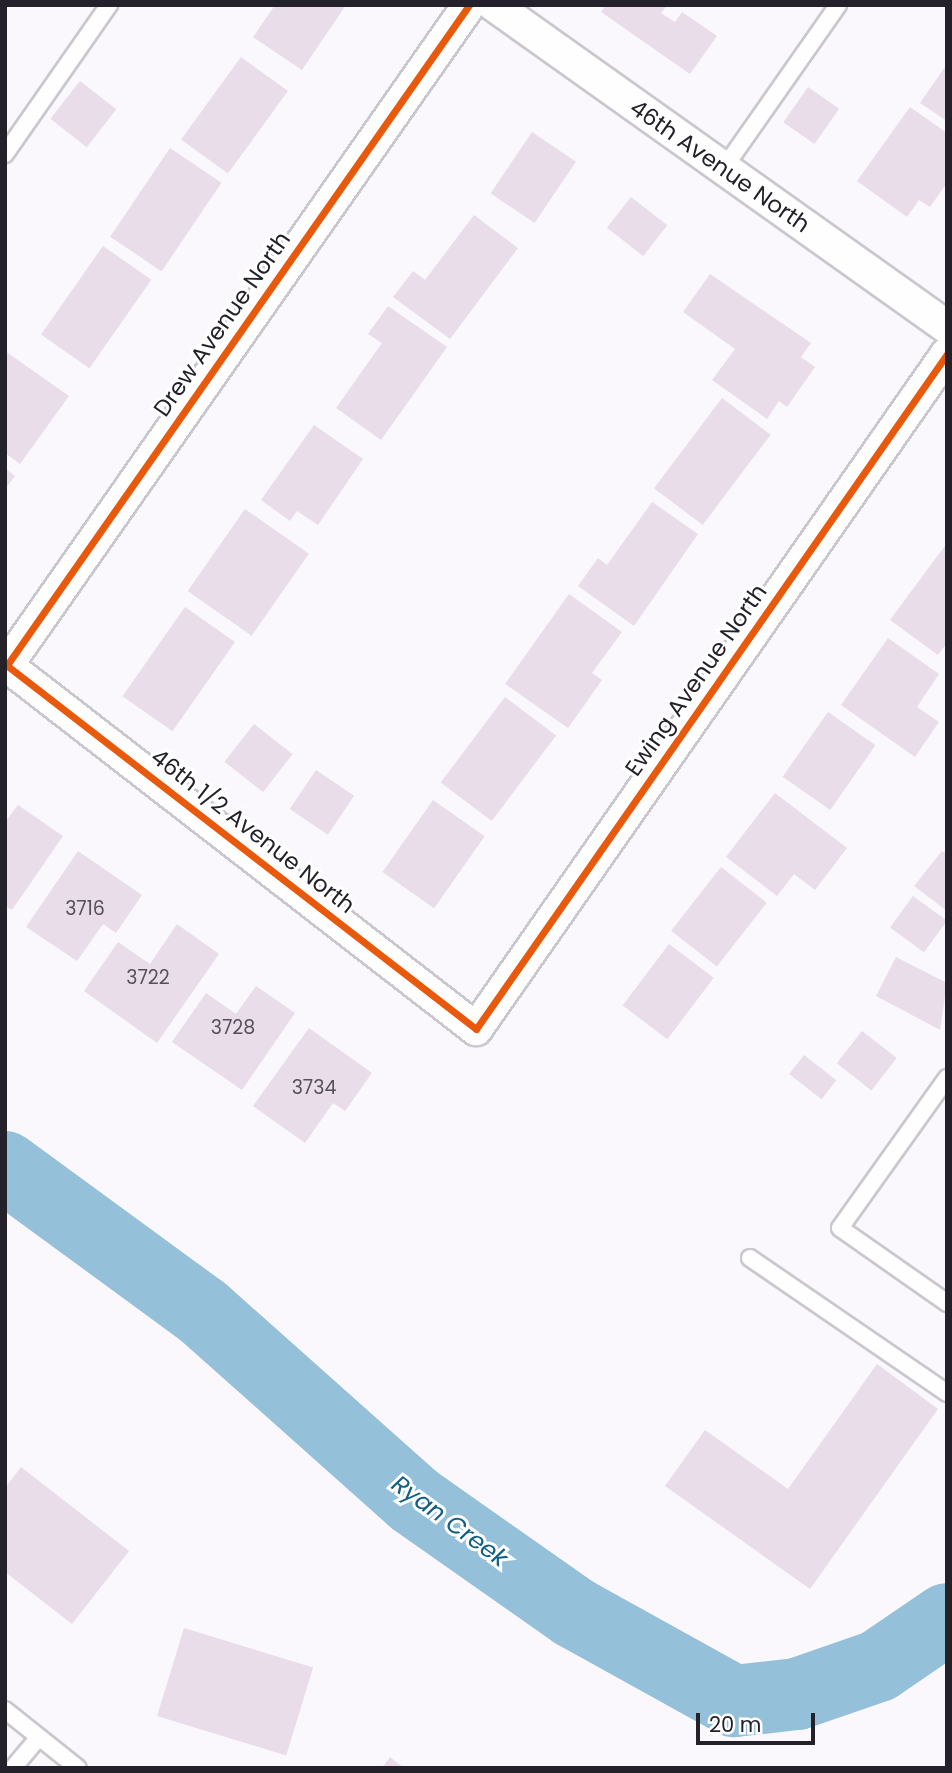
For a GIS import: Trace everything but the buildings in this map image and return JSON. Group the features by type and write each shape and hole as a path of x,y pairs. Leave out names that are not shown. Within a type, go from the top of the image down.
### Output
{"street":[{"name":"Drew Avenue North","path":"6,664 469,5"},
{"name":"46th Avenue North","path":"494,5 947,327"},
{"name":"Ewing Avenue North","path":"476,1029 947,354"},
{"name":"46th 1/2 Avenue North","path":"6,664 476,1029"}],"lane":[{"path":"5,154 109,5"},
{"path":"724,169 838,5"},
{"path":"947,1078 840,1228 947,1303"},
{"path":"750,1258 947,1392"},
{"path":"5,1710 78,1768"},
{"path":"13,1768 39,1737"}],"waterway":[{"name":"Ryan Creek","path":"5,1167 202,1311 414,1500 575,1613 734,1701 797,1694 878,1666 947,1619"}],"cycle path":[{"path":"7,665 469,5"},
{"path":"5,664 476,1029 947,354"}]}
